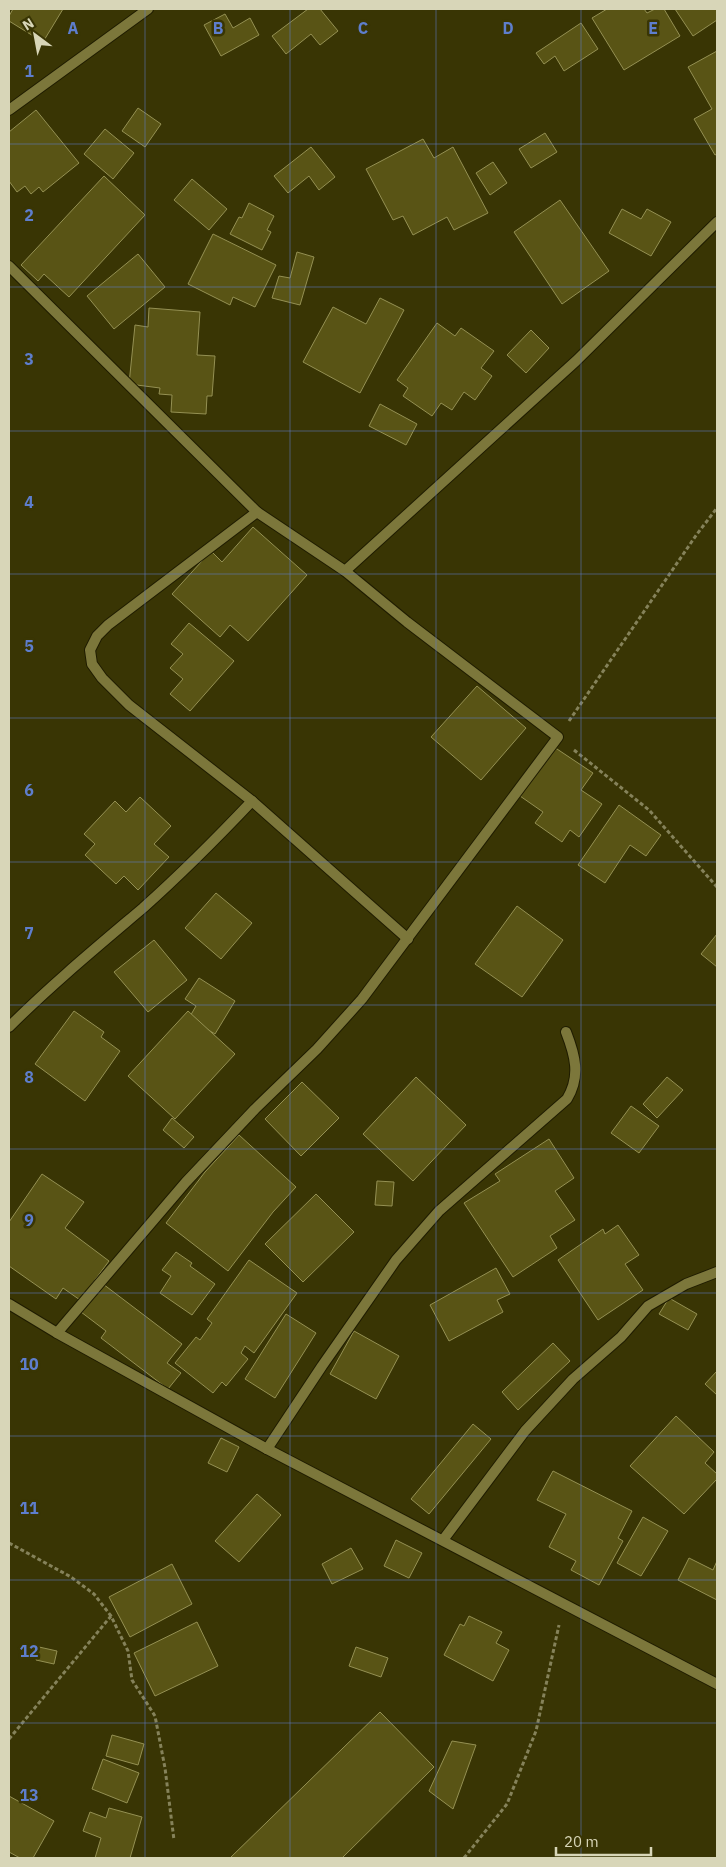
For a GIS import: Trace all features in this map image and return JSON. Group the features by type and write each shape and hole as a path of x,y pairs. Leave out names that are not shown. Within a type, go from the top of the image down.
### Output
{"street":[{"path":"9,110 148,9"},
{"path":"345,571 576,361 717,222"},
{"path":"9,266 257,512 345,571 407,622 558,737 362,999 317,1050 255,1109 186,1182 57,1333"},
{"path":"257,512 108,625 97,636 90,650 92,664 102,678 129,705 252,802 408,939"},
{"path":"9,1027 151,900 207,848 252,802"},
{"path":"267,1449 396,1260 439,1211 567,1098 573,1090 576,1078 576,1064 566,1032"},
{"path":"443,1540 525,1431 573,1379 620,1337 648,1306 686,1284 717,1272"},
{"path":"9,1304 57,1333 267,1449 717,1684"}],"path":[{"path":"717,508 558,737 649,810 717,887"},
{"path":"9,1543 71,1577 94,1594 111,1616 128,1651 132,1680 155,1716 165,1768 174,1840"},
{"path":"464,1858 507,1804 536,1731 563,1605"},
{"path":"9,1738 111,1616"}],"building":[{"path":"13,9 63,9 43,42 9,21 9,16"},
{"path":"308,9 320,9 338,31 320,45 311,34 286,54 272,36"},
{"path":"607,9 644,9 647,13 655,9 664,9 680,36 624,70 592,18"},
{"path":"675,9 717,9 717,20 693,36"},
{"path":"225,14 233,28 250,18 259,35 221,56 204,25"},
{"path":"581,23 598,49 564,71 555,56 544,64 536,53"},
{"path":"717,51 717,154 715,155 694,119 712,109 688,67"},
{"path":"138,108 161,124 145,147 122,131"},
{"path":"36,110 79,163 43,192 39,187 31,194 25,186 17,192 9,181 9,132"},
{"path":"105,129 134,153 113,179 84,154"},
{"path":"545,133 557,152 531,168 519,149"},
{"path":"423,139 434,158 453,147 488,213 454,230 447,217 413,235 403,216 393,220 366,169"},
{"path":"311,147 335,177 319,190 309,176 288,193 274,176"},
{"path":"493,162 507,183 490,195 476,173"},
{"path":"104,176 145,215 69,297 44,274 38,281 21,265"},
{"path":"192,179 227,209 209,230 174,200"},
{"path":"560,200 609,271 562,304 514,232"},
{"path":"249,203 274,216 267,230 271,232 262,250 230,234 239,217 242,218"},
{"path":"622,209 641,219 647,209 671,222 651,256 609,233"},
{"path":"213,234 276,265 255,307 233,297 230,305 188,284"},
{"path":"297,252 314,257 300,305 272,298 279,276 290,278"},
{"path":"138,254 165,287 114,329 87,296"},
{"path":"380,298 404,310 360,393 303,362 333,307 366,324"},
{"path":"149,308 200,312 197,355 215,356 212,396 207,396 206,414 171,412 172,395 159,394 160,388 129,384 135,325 148,327"},
{"path":"437,323 455,336 461,328 494,351 481,368 492,376 475,400 464,392 452,410 441,403 432,416 403,396 408,388 397,380"},
{"path":"531,330 549,348 526,373 507,355"},
{"path":"380,404 417,424 406,445 369,426"},
{"path":"253,527 307,575 248,641 230,625 220,637 172,594 211,551 222,562"},
{"path":"189,623 234,661 190,711 170,694 183,679 170,668 183,654 171,644"},
{"path":"477,686 526,728 481,780 431,737"},
{"path":"554,747 593,773 581,790 602,804 579,837 570,830 562,842 535,823 543,812 520,796"},
{"path":"140,797 171,826 154,844 169,857 138,890 124,876 116,884 85,855 95,844 84,834 115,801 126,812"},
{"path":"619,805 661,835 646,856 630,845 605,883 578,865"},
{"path":"216,893 252,923 221,959 185,928"},
{"path":"517,906 563,940 522,997 475,964"},
{"path":"717,934 717,967 701,954"},
{"path":"154,940 187,980 148,1012 114,972"},
{"path":"199,978 235,1001 215,1034 189,1018 196,1006 185,999"},
{"path":"74,1011 104,1032 101,1037 120,1051 85,1101 35,1064"},
{"path":"188,1011 235,1054 175,1119 128,1076"},
{"path":"416,1077 466,1125 413,1181 363,1134"},
{"path":"667,1077 683,1090 657,1118 643,1104"},
{"path":"302,1082 339,1118 301,1156 265,1119"},
{"path":"631,1106 659,1126 639,1153 611,1133"},
{"path":"172,1118 194,1137 184,1148 163,1130"},
{"path":"239,1135 296,1187 273,1212 228,1271 166,1223 205,1172"},
{"path":"549,1139 574,1178 555,1191 575,1220 550,1236 557,1248 513,1277 464,1203 500,1181 495,1174"},
{"path":"42,1174 84,1202 65,1228 109,1261 80,1300 63,1288 56,1299 9,1266 9,1222"},
{"path":"377,1181 394,1182 392,1206 375,1205"},
{"path":"316,1194 354,1232 303,1282 265,1244"},
{"path":"618,1225 639,1255 625,1264 643,1290 598,1320 558,1260 603,1229 605,1234"},
{"path":"176,1252 192,1263 190,1266 215,1284 192,1315 160,1293 171,1276 162,1270"},
{"path":"249,1260 297,1293 254,1353 245,1346 241,1353 248,1359 226,1386 222,1382 213,1393 175,1363 196,1337 200,1340 212,1323 207,1319"},
{"path":"496,1268 510,1294 497,1300 503,1312 449,1341 430,1305"},
{"path":"103,1284 182,1344 167,1363 181,1373 168,1389 101,1338 106,1331 81,1312"},
{"path":"669,1298 697,1314 688,1330 659,1314"},
{"path":"286,1314 316,1333 275,1398 245,1379"},
{"path":"354,1331 399,1356 376,1399 330,1374"},
{"path":"553,1343 570,1361 518,1410 502,1392"},
{"path":"717,1371 717,1395 705,1384"},
{"path":"676,1416 714,1452 705,1463 717,1474 717,1479 684,1514 630,1466"},
{"path":"473,1424 491,1439 429,1514 411,1499"},
{"path":"221,1438 239,1447 227,1472 208,1463"},
{"path":"553,1471 632,1511 618,1538 623,1541 599,1585 571,1570 576,1561 549,1547 566,1514 537,1500"},
{"path":"257,1494 281,1515 239,1562 215,1541"},
{"path":"643,1517 668,1531 641,1576 617,1563"},
{"path":"396,1540 422,1553 409,1578 384,1566"},
{"path":"351,1548 363,1569 332,1584 322,1564"},
{"path":"689,1558 713,1570 717,1561 717,1600 678,1580"},
{"path":"172,1564 192,1604 130,1637 109,1597"},
{"path":"469,1616 502,1632 496,1643 509,1650 493,1681 444,1655 460,1624 464,1626"},
{"path":"197,1622 218,1666 155,1696 134,1653"},
{"path":"39,1647 57,1651 54,1664 36,1660"},
{"path":"356,1647 388,1658 381,1677 349,1666"},
{"path":"380,1712 434,1767 342,1858 230,1858"},
{"path":"112,1735 144,1744 138,1765 106,1756"},
{"path":"452,1741 476,1745 453,1809 429,1791"},
{"path":"103,1759 139,1773 127,1803 92,1789"},
{"path":"9,1796 54,1821 33,1858 20,1858 9,1852"},
{"path":"109,1808 142,1817 130,1858 95,1858 101,1838 83,1831 90,1812 106,1818"}]}
